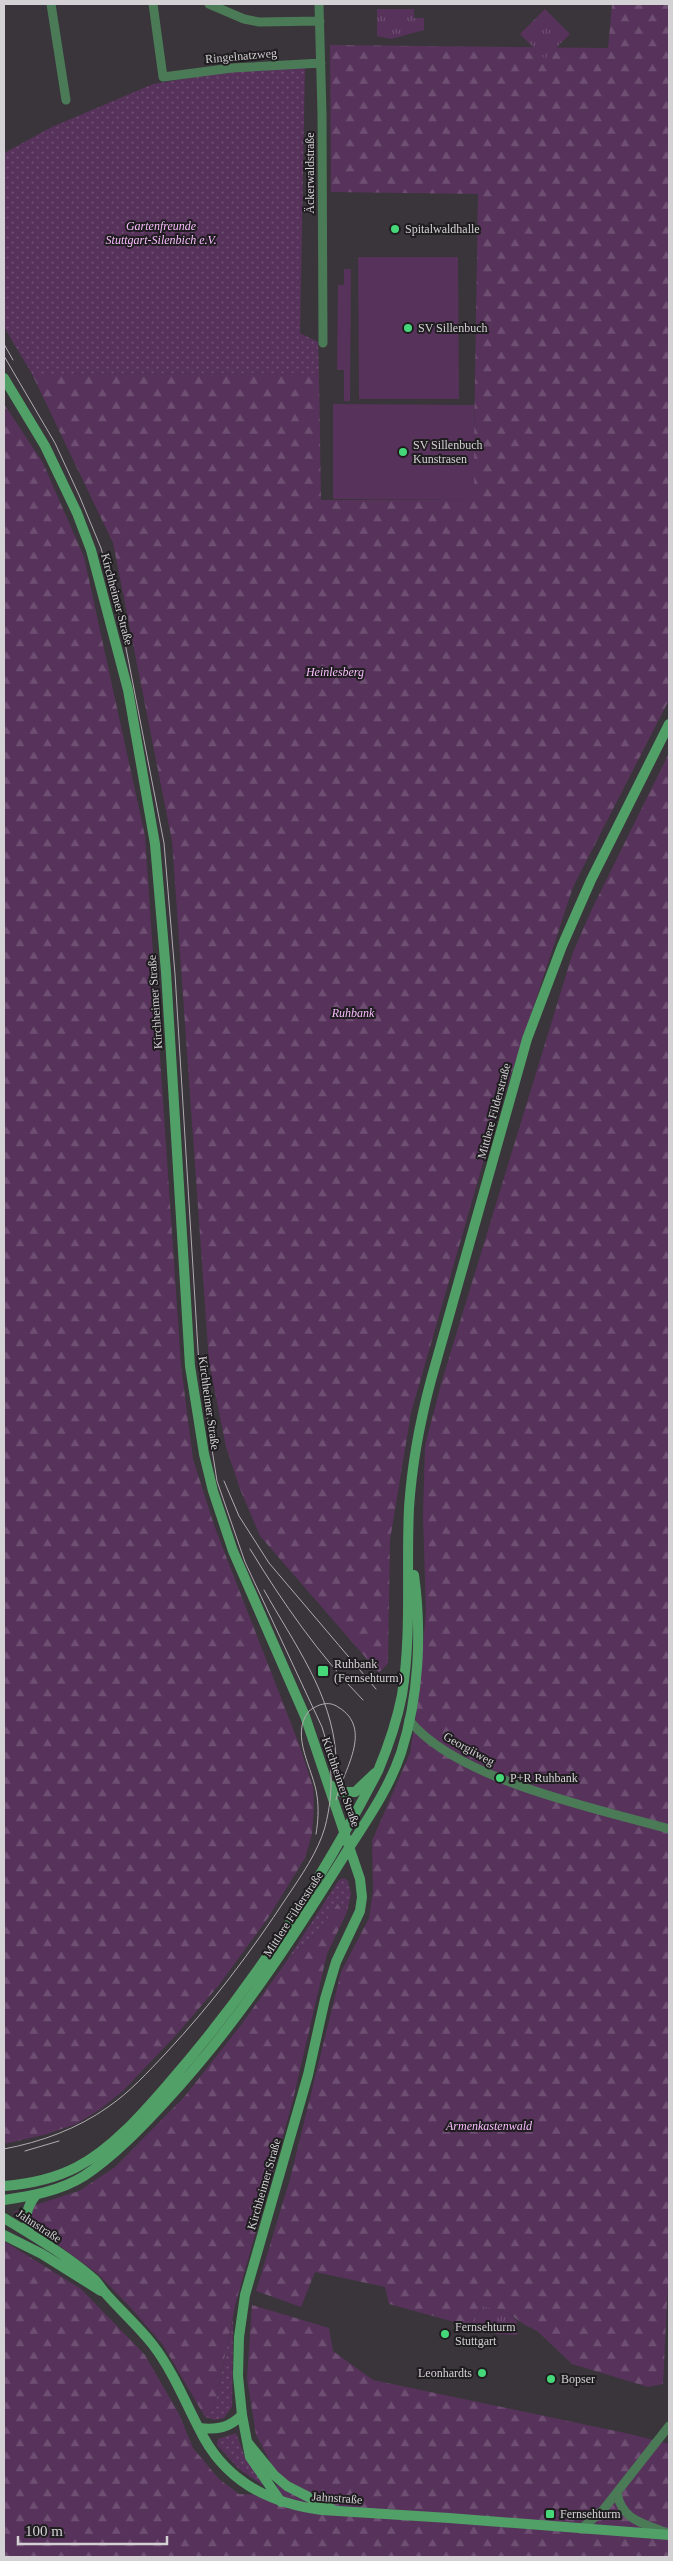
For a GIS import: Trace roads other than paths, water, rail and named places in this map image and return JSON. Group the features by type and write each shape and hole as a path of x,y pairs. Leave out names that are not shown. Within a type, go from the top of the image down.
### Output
{"main road":[{"name":"Kirchheimer Straße","path":"4,378 45,446 87,540 111,619 128,690 156,853 166,972 190,1366 204,1454 213,1492 233,1551 298,1696 330,1785 360,1879 362,1897 360,1911 336,1962 330,1981 308,2075 245,2295 239,2336 238,2376 242,2415 250,2457 281,2502"},
{"name":"Mittlere Filderstraße","path":"4,2186 47,2179 78,2166 108,2145 157,2097 248,1985 279,1940 345,1831 378,1771 390,1742 402,1696 409,1598 408,1527 417,1432 527,1039 562,946 591,880 669,724"},
{"name":"Mittlere Filderstraße","path":"4,2200 36,2195 82,2177 115,2153 190,2075 280,1956 387,1787 401,1753 409,1720 418,1643 417,1594 408,1527"},
{"path":"402,1696 409,1720"},
{"path":"330,1785 341,1792 355,1792 378,1771"},
{"path":"30,2234 26,2219 27,2207 36,2195"},
{"name":"Jahnstraße","path":"4,2218 96,2281 154,2347 168,2367 199,2428 218,2459 232,2474 254,2490 281,2502 303,2508 669,2535"},
{"name":"Jahnstraße","path":"4,2235 42,2254 106,2294"},
{"path":"199,2428 218,2429 228,2426 242,2415"},
{"name":"Kirchheimer Straße","path":"248,2443 274,2475 287,2486 336,2511"}],"street":[{"path":"51,4 66,100"},
{"name":"Ringelnatzweg","path":"153,4 162,73 321,62"},
{"path":"209,4 244,19 259,22 320,21"},
{"name":"Äckerwaldstraße","path":"319,4 323,343"},
{"name":"Georgiiweg","path":"409,1720 424,1737 437,1746 491,1775 669,1828"},
{"path":"582,2530 616,2493 669,2426"},
{"path":"616,2493 618,2504 624,2512 633,2519 669,2535"}],"tram line":[{"path":"4,344 13,360"},
{"path":"4,356 55,443 79,495 101,548 118,607 164,843 175,974 199,1366 217,1481 245,1562 322,1727 326,1740 331,1777 330,1801 325,1827 309,1864 245,1958 183,2035 131,2088 96,2115 58,2134 32,2143 4,2149"},
{"path":"224,1481 239,1516 269,1563 376,1689"},
{"path":"250,1549 302,1628 331,1665 363,1700"},
{"path":"264,1590 299,1650 319,1690 333,1733 336,1756"},
{"path":"316,1834 317,1796 304,1753 301,1731 303,1720 309,1711 319,1705 330,1704 338,1707 349,1716 354,1727 353,1751 336,1800"},
{"path":"25,2151 59,2141"}],"place":[{"name":"Spitalwaldhalle","path":"395,229"},
{"name":"SV Sillenbuch","path":"408,328"},
{"name":"SV Sillenbuch Kunstrasen","path":"403,452"},
{"name":"Ruhbank (Fernsehturm)","path":"323,1671"},
{"name":"P+R Ruhbank","path":"500,1778"},
{"name":"Fernsehturm Stuttgart","path":"445,2334"},
{"name":"Leonhardts","path":"482,2373"},
{"name":"Bopser","path":"551,2379"},
{"name":"Fernsehturm","path":"550,2514"}],"park label":[{"name":"Gartenfreunde Stuttgart-Silenbich e.V.","path":"161,233"},
{"name":"Heinlesberg","path":"335,672"},
{"name":"Ruhbank","path":"353,1013"},
{"name":"Armenkastenwald","path":"489,2126"}]}
